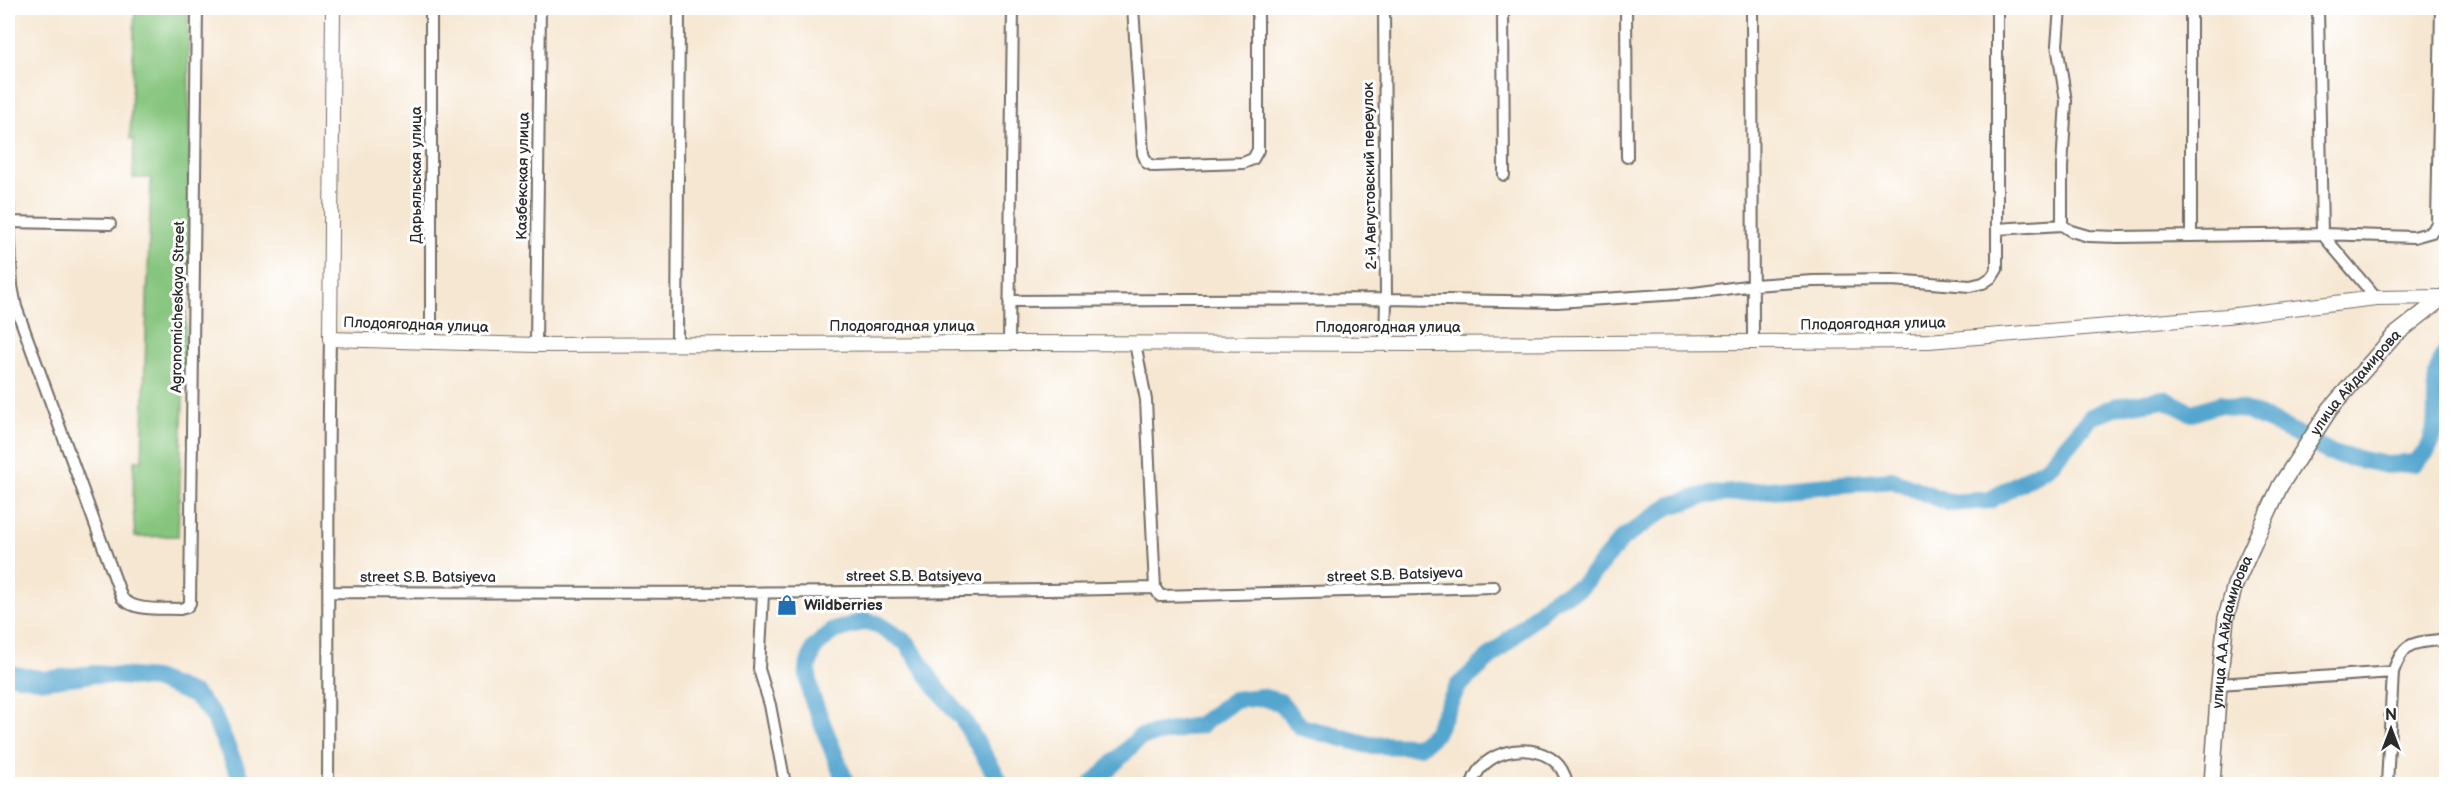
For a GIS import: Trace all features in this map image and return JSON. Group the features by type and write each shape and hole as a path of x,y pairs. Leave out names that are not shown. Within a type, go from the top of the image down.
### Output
{"main road":[{"name":"улица Айдамирова","path":"2280,486 2330,409 2394,336 2445,296"},
{"name":"улица А.А.Айдамирова","path":"2212,784 2226,618 2235,585 2280,486"}],"street":[{"name":"Agronomicheskaya Street","path":"8,222 12,286 16,307 122,597 135,606 180,609 187,607 189,603 197,8"},
{"name":"Плодоягодная улица","path":"328,784 330,592 327,486 333,8"},
{"name":"Дарьяльская улица","path":"431,8 431,343"},
{"name":"Казбекская улица","path":"536,345 540,8"},
{"path":"677,344 679,8"},
{"path":"1009,343 1013,8"},
{"path":"1133,8 1143,154 1147,163 1154,166 1243,163 1253,159 1258,150 1258,8"},
{"name":"2-й Августовский переулок","path":"1384,8 1386,299 1384,344"},
{"path":"1503,8 1504,175"},
{"path":"1626,8 1627,157"},
{"path":"1752,8 1753,342"},
{"path":"1009,301 1386,299 1557,302 1694,293 1754,285 1892,280 1970,286 1983,283 1992,277 1997,268 1997,8"},
{"path":"2060,8 2058,45 2066,100 2062,167 2062,225"},
{"path":"2191,8 2191,236"},
{"path":"2318,8 2322,234 2376,298"},
{"path":"1997,229 2062,225 2071,231 2088,236 2322,234 2414,237 2432,232 2437,223 2441,8"},
{"path":"8,200 8,222 110,224"},
{"name":"Плодоягодная улица","path":"330,339 536,345 1929,341 2227,316 2376,298 2445,296"},
{"path":"1135,343 1146,400 1155,588"},
{"name":"street S.B. Batsiyeva","path":"330,592 763,594 1155,588 1160,596 1494,587"},
{"path":"763,594 759,669 770,705 784,784"},
{"path":"2387,784 2393,672 2400,654 2408,646 2446,639"},
{"path":"2219,684 2393,672"},
{"path":"1472,784 1479,771 1490,762 1503,754 1522,750 1537,751 1550,757 1566,777 1567,784"}],"green space":[{"path":"135,8 188,8 190,210 178,536 135,537 134,461 142,460 151,178 133,178 134,139 130,139"}],"waterway":[{"path":"1093,784 1140,737 1200,725 1234,700 1261,697 1280,702 1301,727 1369,745 1420,746 1435,733 1458,686 1553,600 1581,587 1622,539 1669,506 1707,495 1892,480 1950,503 1990,500 2049,466 2091,417 2114,407 2164,399 2192,413 2220,404 2247,411 2333,454 2387,465 2415,463 2427,451 2433,437 2437,375 2446,353"},
{"path":"846,784 811,695 807,669 814,648 831,632 865,621 877,624 907,643 935,686 962,718 1001,784"},
{"path":"8,674 45,680 94,674 154,679 195,695 213,715 241,784"}],"place":[{"name":"Wildberries","path":"787,605"}]}
